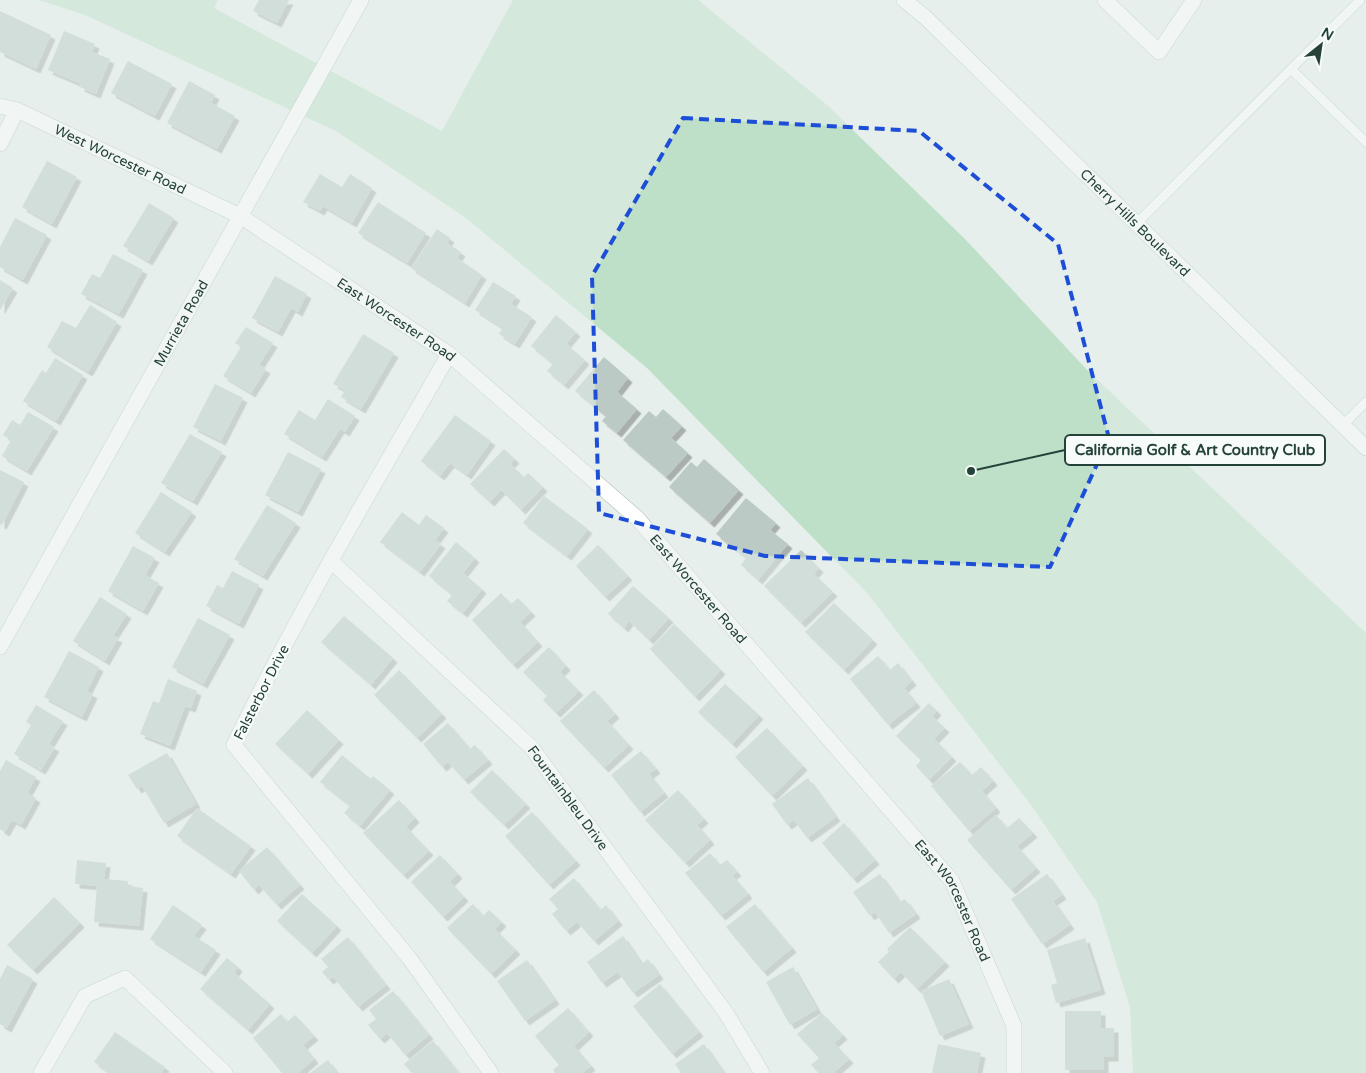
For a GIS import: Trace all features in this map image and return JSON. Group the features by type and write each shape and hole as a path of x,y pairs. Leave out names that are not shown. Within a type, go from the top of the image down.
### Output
{"street":[{"name":"Murrieta Road","path":"0,647 361,0"},
{"name":"Cherry Hills Boulevard","path":"904,0 925,17 1366,448"},
{"path":"1106,0 1158,52 1194,0"},
{"name":"West Worcester Road","path":"0,106 17,110 240,216"},
{"path":"0,144 17,110"},
{"name":"East Worcester Road","path":"240,216 449,354 637,518 952,882 1014,1026 1014,1073"},
{"name":"Falsterbor Drive","path":"449,354 331,561 257,696 234,745 410,959 491,1073"},
{"name":"Fountainbleu Drive","path":"331,561 531,747 726,1013 762,1073"},
{"path":"41,1073 85,996 125,978 225,1073"}],"lane":[{"path":"1136,224 1360,0"},
{"path":"1292,69 1366,142"},
{"path":"1343,425 1366,402"}],"highlighted area":[{"path":"683,118 919,131 1058,244 1109,438 1050,567 765,556 599,513 592,276"}],"green space":[{"path":"39,0 218,0 214,8 442,131 513,0 698,0 827,105 965,239 1090,373 1366,633 1366,1073 1133,1073 1130,1007 1097,902 1031,805 868,594 647,368 466,218 336,131 85,15"}],"building":[{"path":"259,0 289,0 277,23 253,11"},
{"path":"0,11 51,35 36,69 0,52"},
{"path":"64,31 95,44 92,52 110,59 96,94 80,87 81,84 48,70"},
{"path":"128,61 172,84 155,116 111,93"},
{"path":"189,81 215,95 211,103 235,116 217,149 167,123"},
{"path":"47,161 77,177 52,224 22,207"},
{"path":"320,174 342,187 350,174 372,188 352,223 323,206 320,211 303,202"},
{"path":"378,202 426,233 407,263 358,233"},
{"path":"149,203 174,218 148,261 123,246"},
{"path":"15,218 47,235 23,280 0,267 0,247"},
{"path":"437,229 450,238 447,243 461,252 457,258 482,275 465,303 411,268"},
{"path":"113,254 143,270 119,314 81,294 92,274 100,278"},
{"path":"275,276 307,294 298,312 291,308 278,332 252,318"},
{"path":"0,280 13,288 0,310"},
{"path":"493,282 516,296 511,304 532,317 515,344 499,334 503,328 475,310"},
{"path":"90,305 117,322 88,372 47,347 62,321 76,328"},
{"path":"556,315 576,332 566,344 585,360 564,385 547,371 553,364 531,346"},
{"path":"246,327 273,343 259,365 266,369 251,393 223,376 241,347 235,343"},
{"path":"363,334 394,353 361,409 341,397 345,390 333,384"},
{"path":"604,357 628,378 617,392 637,409 617,433 602,421 606,416 575,391"},
{"path":"55,358 83,375 56,421 23,401 42,370 46,373"},
{"path":"215,384 243,398 221,441 193,427"},
{"path":"328,399 355,416 345,432 340,429 322,457 284,434 299,410 315,420"},
{"path":"663,409 682,426 671,438 688,453 666,477 623,440 649,411 656,417"},
{"path":"28,412 54,427 27,471 2,456 11,440 3,435 12,420 20,425"},
{"path":"455,415 491,441 467,475 450,463 440,476 421,461"},
{"path":"190,434 222,452 193,501 161,483"},
{"path":"504,449 515,459 510,464 524,477 528,473 543,487 521,510 501,490 490,502 470,484"},
{"path":"288,452 321,469 298,512 265,495"},
{"path":"704,459 739,490 710,523 669,487 691,462 697,467"},
{"path":"0,470 24,482 2,525 0,524"},
{"path":"161,492 192,512 165,552 135,533"},
{"path":"544,496 588,529 567,556 523,523"},
{"path":"746,498 776,523 770,530 788,544 758,580 741,565 746,558 716,534"},
{"path":"267,505 296,523 263,576 234,559"},
{"path":"402,512 419,525 426,515 444,528 435,540 441,544 420,572 380,542"},
{"path":"456,542 475,558 463,573 482,589 463,613 447,601 452,595 429,576"},
{"path":"598,545 628,576 605,597 576,566"},
{"path":"133,546 155,558 145,575 159,583 143,611 108,591"},
{"path":"801,550 819,568 814,574 833,592 801,623 764,586"},
{"path":"232,571 259,585 239,624 206,606 217,585 223,588"},
{"path":"633,586 669,618 649,640 629,621 624,628 608,614"},
{"path":"501,593 511,604 518,598 531,612 520,622 538,642 513,665 472,620"},
{"path":"100,597 127,614 113,636 118,638 105,661 73,641"},
{"path":"834,603 873,640 844,670 805,632"},
{"path":"344,616 393,658 371,685 321,642"},
{"path":"198,618 230,635 203,684 172,667"},
{"path":"674,624 721,670 695,697 650,649"},
{"path":"549,647 566,666 560,672 579,691 556,713 543,700 547,696 523,672"},
{"path":"69,651 99,667 87,691 93,694 82,717 44,697"},
{"path":"878,656 890,670 898,663 912,681 904,688 916,703 888,725 850,679"},
{"path":"399,670 442,714 417,738 374,695"},
{"path":"168,679 197,691 191,708 185,706 170,746 140,734 153,701 159,703"},
{"path":"725,684 759,715 732,744 698,712"},
{"path":"594,690 615,714 607,721 629,745 604,768 560,721"},
{"path":"929,703 937,711 932,716 945,728 934,739 952,757 929,780 916,766 921,760 896,736"},
{"path":"36,705 63,721 49,744 55,747 41,770 14,754 31,725 26,722"},
{"path":"307,710 339,740 308,774 275,744"},
{"path":"448,723 470,749 475,745 488,760 464,780 448,762 442,767 423,744"},
{"path":"767,728 803,766 772,796 735,757"},
{"path":"641,751 656,769 649,774 664,793 640,812 611,775"},
{"path":"167,753 196,804 164,823 142,786 137,789 128,775"},
{"path":"342,755 371,779 373,776 390,790 360,826 344,813 350,806 320,782"},
{"path":"6,760 36,777 27,793 36,798 21,825 12,820 5,832 0,829 0,771"},
{"path":"960,762 972,775 981,767 993,781 982,791 996,808 969,831 931,786"},
{"path":"492,770 526,804 504,825 470,792"},
{"path":"808,778 836,817 807,838 794,820 787,825 772,804"},
{"path":"678,790 704,819 697,825 710,840 685,863 645,820"},
{"path":"399,800 415,818 406,827 429,851 403,875 363,833"},
{"path":"197,808 251,846 231,874 177,836"},
{"path":"532,812 576,861 549,885 505,836"},
{"path":"996,815 1007,828 1019,818 1033,833 1017,846 1036,868 1011,890 967,840"},
{"path":"844,823 875,860 853,879 822,843"},
{"path":"267,847 300,885 277,905 259,885 254,890 239,871"},
{"path":"710,853 720,865 727,860 737,872 732,875 748,894 721,916 685,873"},
{"path":"440,855 458,874 450,882 464,897 443,917 411,882"},
{"path":"77,860 106,863 104,879 128,881 128,886 143,888 139,926 94,922 97,886 75,884"},
{"path":"880,874 900,902 905,899 916,914 889,933 875,912 870,916 853,892"},
{"path":"1047,874 1062,895 1053,901 1070,925 1042,944 1011,899"},
{"path":"574,878 601,910 606,905 618,921 594,941 577,922 566,931 552,914 558,909 549,899"},
{"path":"302,894 337,926 312,953 277,921"},
{"path":"54,897 80,923 33,970 7,945"},
{"path":"473,904 483,916 489,910 502,922 495,929 516,950 491,974 447,928"},
{"path":"755,904 792,948 763,972 726,927"},
{"path":"173,905 202,925 194,936 216,950 201,972 150,939"},
{"path":"910,927 945,962 917,989 901,972 894,979 878,962 889,952 887,949"},
{"path":"623,936 642,964 648,959 659,975 633,993 618,972 602,983 587,962"},
{"path":"348,937 386,985 358,1007 333,977 329,980 322,972 328,967 321,959"},
{"path":"1085,938 1101,990 1056,1003 1051,985 1057,983 1047,950"},
{"path":"227,958 238,967 234,973 270,1004 248,1030 200,989"},
{"path":"527,960 555,1000 525,1021 497,981"},
{"path":"7,965 33,979 7,1028 0,1024 0,979"},
{"path":"793,967 817,1009 790,1025 766,982"},
{"path":"949,979 969,1024 940,1036 921,991"},
{"path":"660,984 699,1032 672,1054 633,1006"},
{"path":"393,991 429,1035 405,1055 387,1033 380,1039 368,1025 376,1019 369,1010"},
{"path":"568,1008 589,1032 574,1046 591,1066 582,1073 555,1073 553,1070 559,1065 535,1036"},
{"path":"1065,1011 1101,1011 1101,1028 1114,1028 1114,1057 1104,1057 1104,1070 1065,1070"},
{"path":"822,1013 843,1035 834,1043 849,1059 833,1073 819,1073 811,1065 819,1058 797,1034"},
{"path":"281,1014 287,1022 295,1015 314,1036 303,1045 314,1059 298,1073 282,1073 253,1038"},
{"path":"115,1032 165,1067 161,1073 110,1073 94,1062"},
{"path":"433,1041 459,1073 412,1073 404,1064"},
{"path":"704,1044 724,1073 681,1073 675,1064"},
{"path":"938,1044 981,1053 977,1073 932,1073"},
{"path":"328,1060 337,1073 310,1073"}],"place":[{"name":"California Golf & Art Country Club","path":"971,471"}]}
